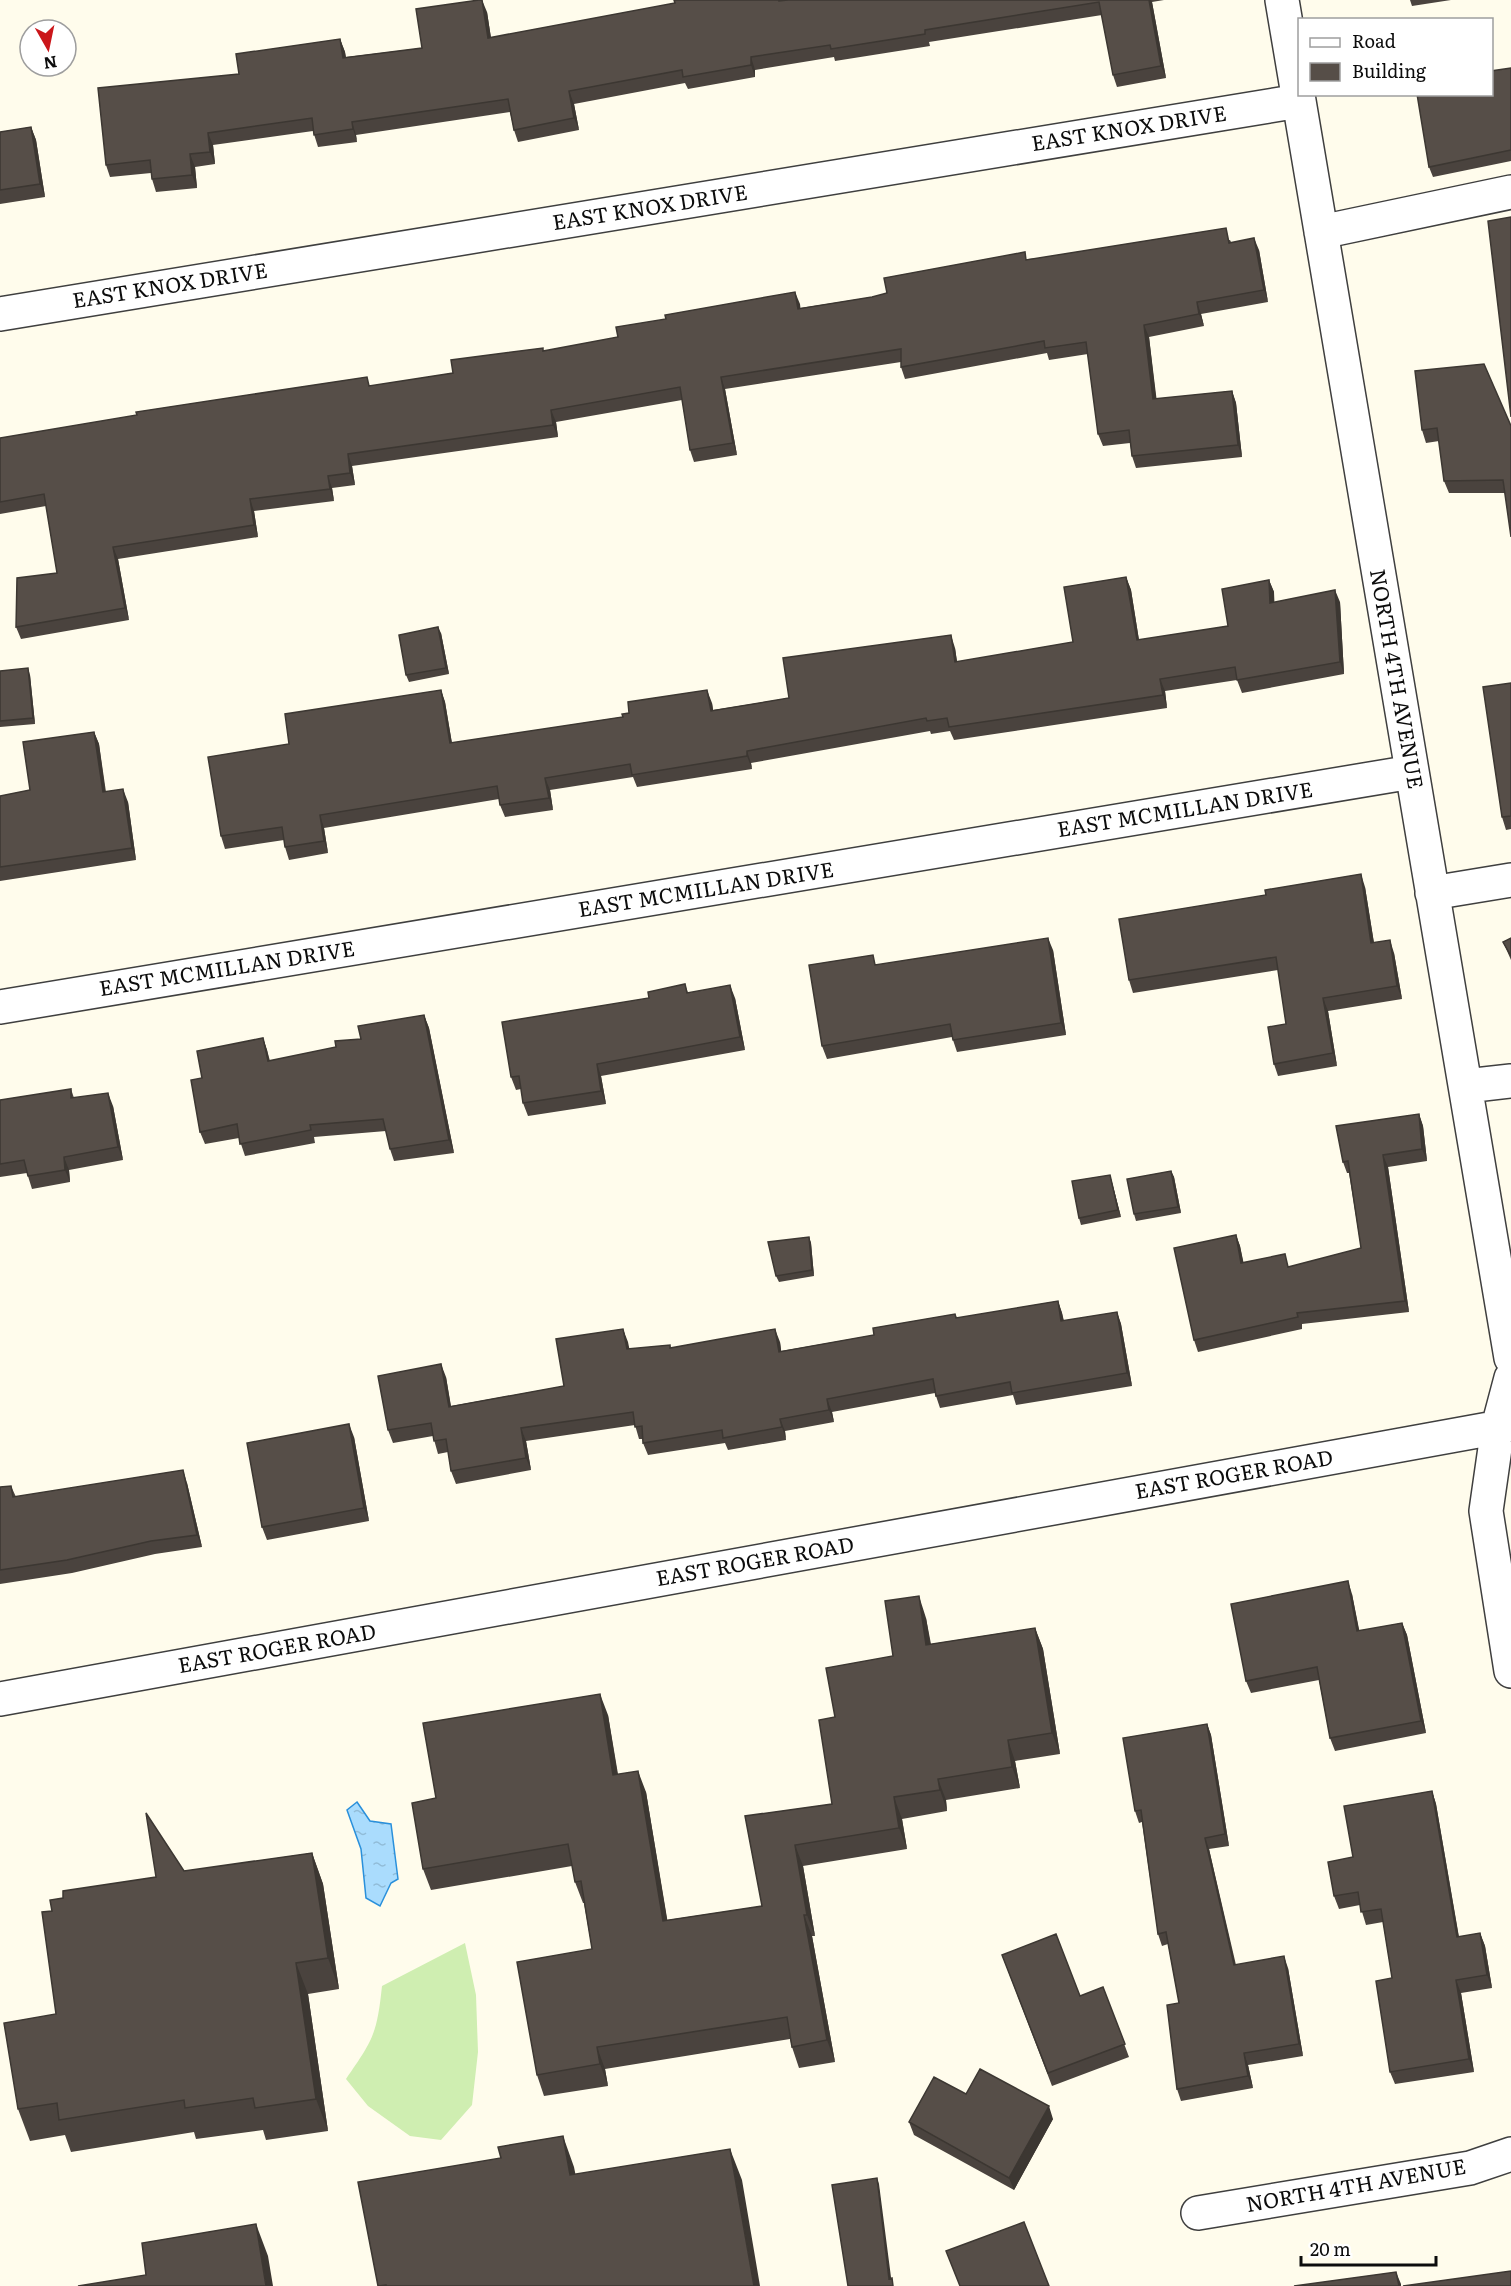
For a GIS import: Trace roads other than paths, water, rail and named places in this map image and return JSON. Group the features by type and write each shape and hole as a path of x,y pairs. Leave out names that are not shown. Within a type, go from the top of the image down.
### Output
{"street":[{"name":"NORTH 4TH AVENUE","path":"1282,0 1298,95"},
{"name":"NORTH 4TH AVENUE","path":"1298,96 1511,1358"},
{"name":"EAST KNOX DRIVE","path":"0,314 1299,101"},
{"path":"1321,232 1511,192"},
{"name":"EAST MCMILLAN DRIVE","path":"0,1007 1412,772"},
{"path":"1432,893 1511,880"},
{"path":"1466,1086 1511,1081"},
{"path":"1511,1378 1504,1426 1486,1511 1511,1671"},
{"name":"EAST ROGER ROAD","path":"0,1699 1504,1426"},
{"name":"NORTH 4TH AVENUE","path":"1198,2213 1470,2168 1511,2154"}],"water":[{"path":"357,1802 370,1821 391,1824 398,1879 391,1883 380,1906 366,1898 361,1849 347,1810"}]}
